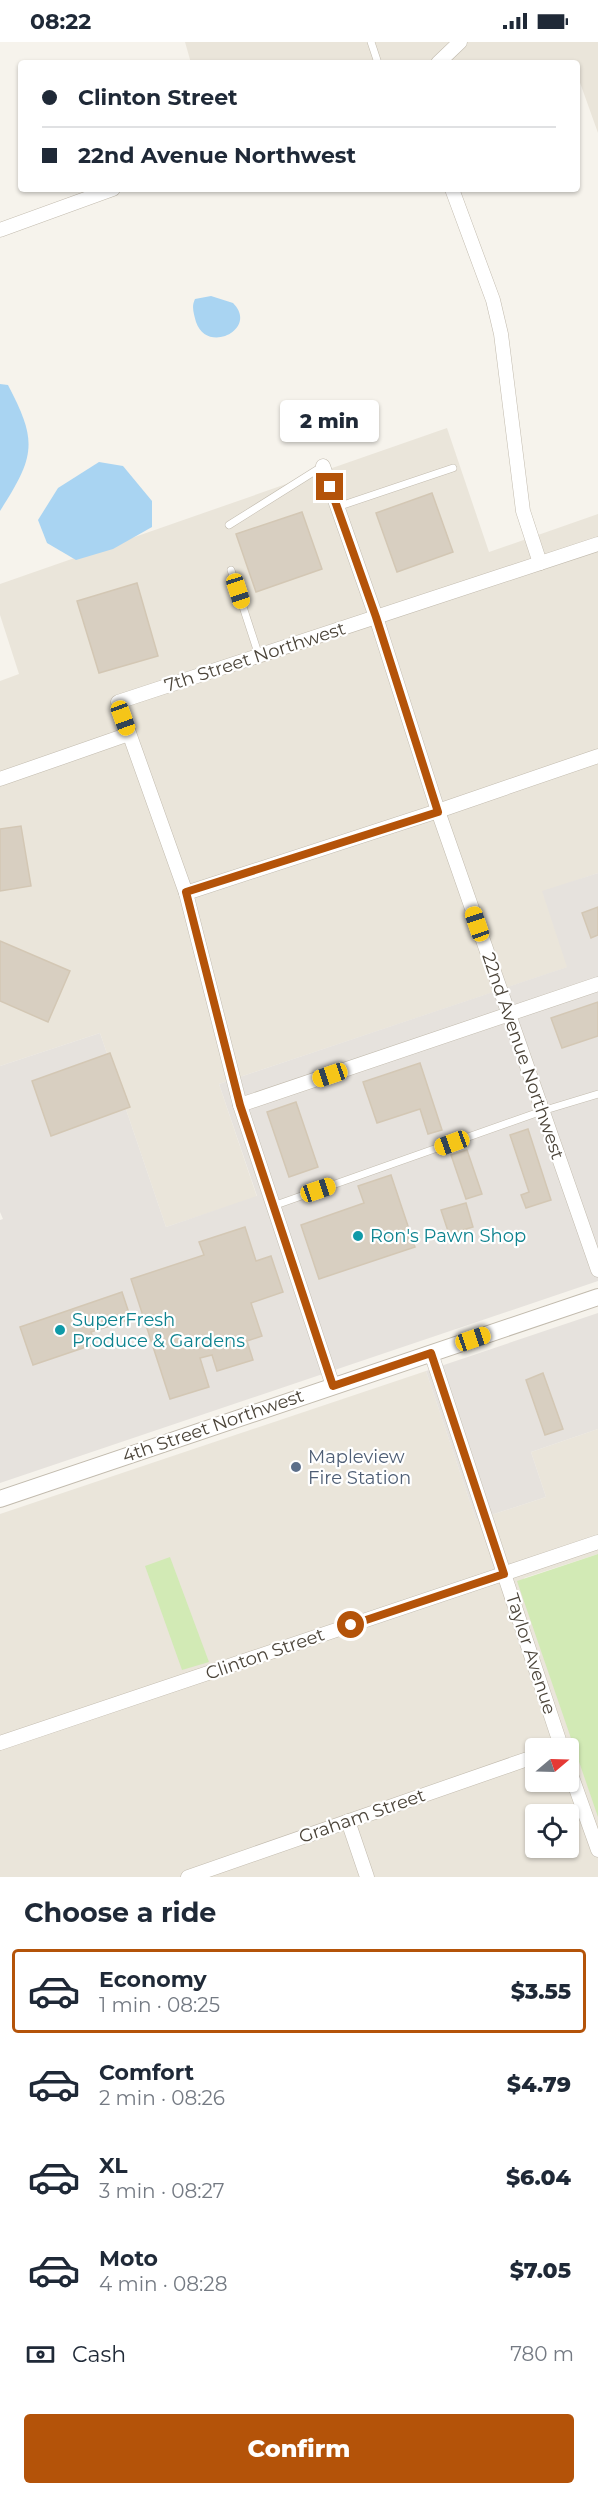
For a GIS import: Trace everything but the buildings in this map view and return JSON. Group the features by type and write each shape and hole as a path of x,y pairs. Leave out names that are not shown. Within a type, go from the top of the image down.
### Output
{"street":[{"path":"441,60 460,42"},
{"path":"0,230 105,192"},
{"path":"453,192 493,300 501,334 523,511 540,563"},
{"name":"22nd Avenue Northwest","path":"323,466 376,617 438,812 598,1270"},
{"name":"7th Street Northwest","path":"129,735 118,702 598,544"},
{"path":"0,779 129,735 186,892 240,1105 333,1386"},
{"path":"186,892 438,812 598,756"},
{"path":"240,1105 598,984"},
{"name":"4th Street Northwest","path":"0,1500 598,1297"},
{"name":"Taylor Avenue","path":"431,1353 557,1738"},
{"name":"Clinton Street","path":"0,1743 598,1542"},
{"name":"Graham Street","path":"188,1877 525,1760"},
{"path":"577,1792 598,1850"},
{"path":"348,1821 367,1877"}],"lane":[{"path":"371,42 377,60"},
{"path":"229,525 323,466"},
{"path":"337,507 453,468"},
{"path":"231,570 259,656"},
{"path":"273,1206 542,1111 598,1094"}],"shaded area":[{"path":"185,42 598,42 598,133 580,83 580,60 190,60"},
{"path":"447,428 489,552 598,514 598,873 543,892 568,967 219,1084 257,1197 166,1227 100,1033 0,1066 0,681 19,674 0,615 0,584"},
{"path":"598,873 598,1281 0,1483 0,1220 3,1219 0,1212 0,1066 100,1033 166,1227 257,1196 219,1084 567,967 542,891"},
{"path":"598,1313 598,1429 531,1452 546,1497 476,1520 426,1371"},
{"path":"426,1371 476,1520 546,1497 531,1452 598,1429 598,1554 524,1578 578,1738 525,1738 525,1792 579,1792 579,1742 598,1799 598,1877 0,1877 0,1514"}],"green space":[{"path":"598,1554 598,1817 579,1762 579,1738 571,1738 517,1581"},
{"path":"170,1557 209,1662 182,1670 145,1566"}],"water":[{"path":"211,296 233,303 239,313 240,322 236,329 228,335 210,337 202,332 196,322 193,308 195,299"},
{"path":"0,384 8,385 18,405 28,435 28,449 20,476 0,511"},
{"path":"99,462 123,466 152,501 152,527 113,549 76,560 47,543 38,520 58,488"}],"place":[{"name":"Ron's Pawn Shop","path":"358,1236"},
{"name":"SuperFresh Produce & Gardens","path":"60,1330"},
{"name":"Mapleview Fire Station","path":"296,1467"}],"route":[{"path":"330,487 376,617 438,812 186,892 240,1105 333,1386 431,1353 504,1574 351,1625"}]}
